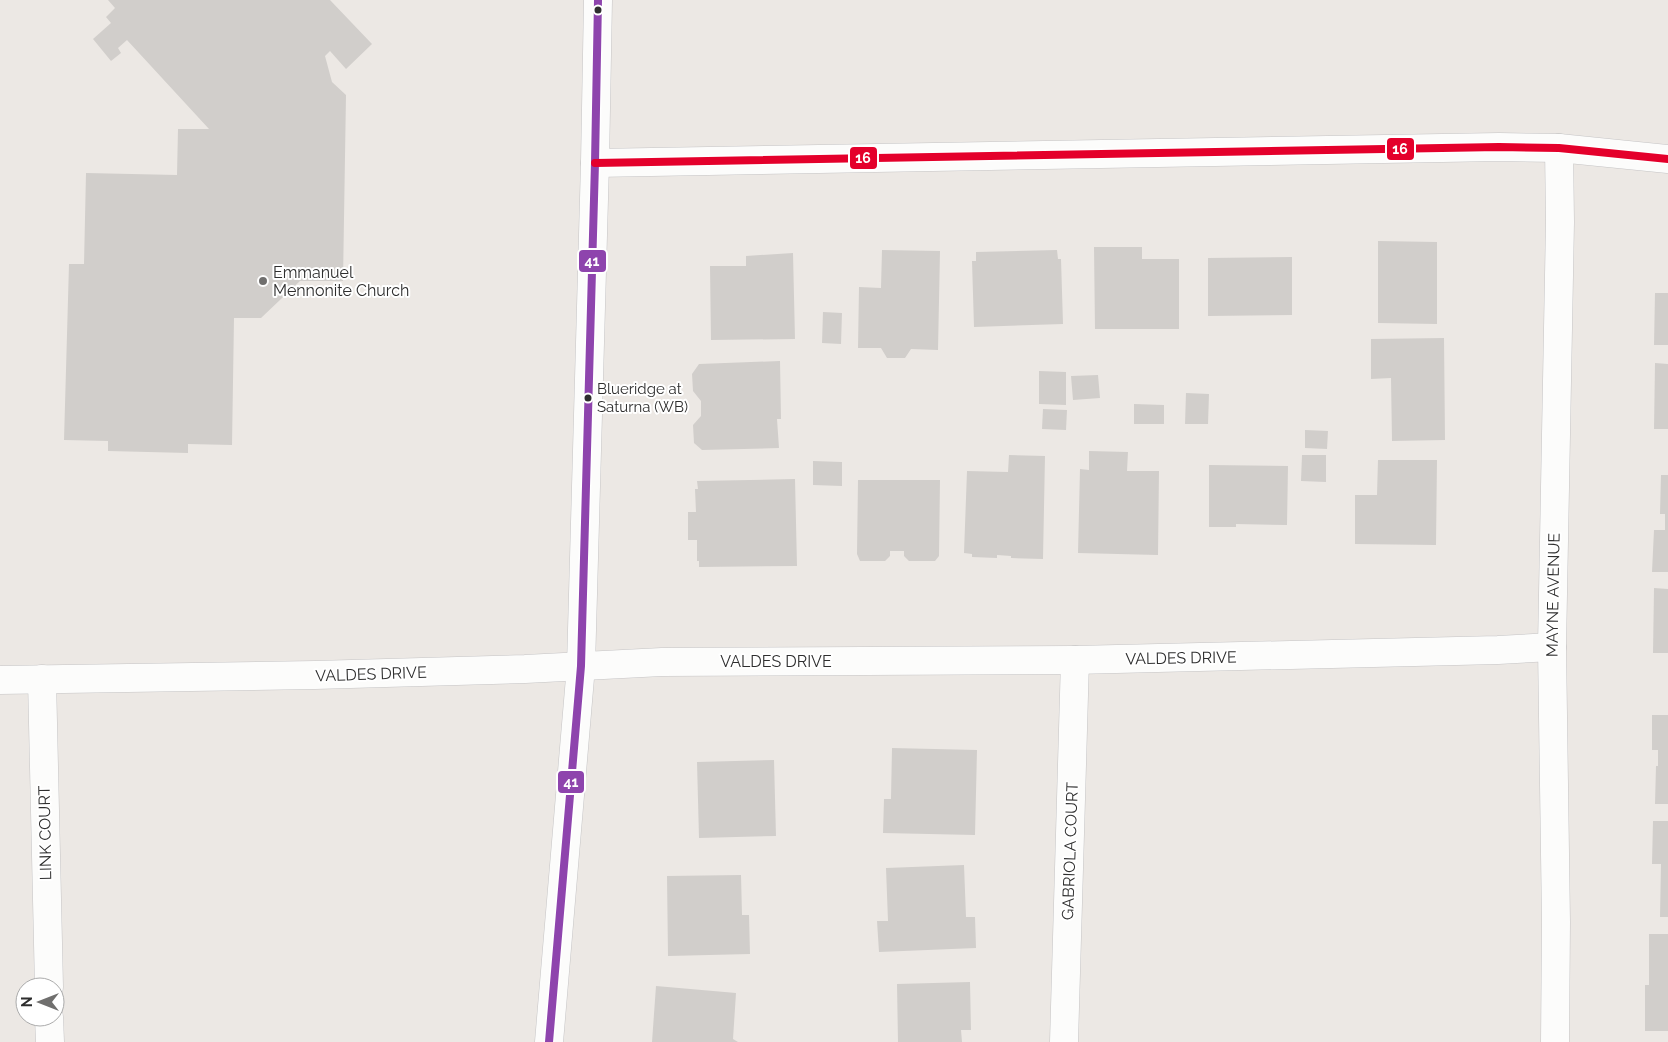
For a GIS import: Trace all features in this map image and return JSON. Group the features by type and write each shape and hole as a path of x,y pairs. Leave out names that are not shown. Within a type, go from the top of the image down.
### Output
{"street":[{"path":"549,1042 581,666 598,0"},
{"path":"595,163 1489,147 1559,148 1668,160"},
{"name":"MAYNE AVENUE","path":"1555,1042 1556,922 1552,647 1560,222 1559,148"},
{"name":"VALDES DRIVE","path":"0,680 315,675 662,662 1075,660 1498,650 1552,647"},
{"name":"GABRIOLA COURT","path":"1064,1042 1075,660"},
{"name":"LINK COURT","path":"42,679 49,977"},
{"path":"49,1027 50,1042"}],"building":[{"name":"Emmanuel Mennonite Church","path":"108,0 330,0 372,44 346,69 330,51 325,56 332,82 346,95 343,281 300,281 261,318 234,318 232,445 188,444 188,453 108,451 108,441 64,440 69,264 84,264 86,173 177,175 178,129 209,129 127,40 118,48 121,53 111,61 93,39 111,23 106,17 115,8"},
{"path":"1378,241 1437,242 1437,324 1378,323"},
{"path":"1094,247 1142,247 1142,259 1179,259 1179,329 1095,329"},
{"path":"882,250 940,251 938,350 911,349 905,358 887,358 881,348 858,348 859,287 881,288"},
{"path":"1057,250 1058,259 1061,259 1063,324 974,327 972,261 976,261 976,252"},
{"path":"793,253 795,339 711,340 710,266 746,266 746,256"},
{"path":"1292,257 1292,315 1208,316 1208,258"},
{"path":"1655,293 1668,293 1668,345 1654,345"},
{"path":"823,312 842,313 841,344 822,343"},
{"path":"1444,338 1445,440 1392,441 1391,378 1371,379 1371,339"},
{"path":"780,361 781,419 777,419 779,448 702,450 694,443 693,425 701,416 701,401 693,391 692,374 699,364"},
{"path":"1655,363 1668,364 1668,429 1654,429"},
{"path":"1039,371 1066,372 1066,405 1039,404"},
{"path":"1098,375 1100,398 1073,400 1071,376"},
{"path":"1186,393 1209,394 1208,424 1185,424"},
{"path":"1134,404 1164,405 1164,424 1134,424"},
{"path":"1043,409 1067,410 1066,430 1042,429"},
{"path":"1305,430 1328,431 1327,449 1305,448"},
{"path":"1089,451 1128,452 1127,471 1159,471 1158,555 1078,553 1080,469 1089,470"},
{"path":"1009,455 1045,456 1043,559 1011,558 1011,556 997,555 997,558 972,557 972,554 964,553 967,471 1008,472"},
{"path":"1302,455 1326,455 1326,482 1301,481"},
{"path":"1378,460 1437,460 1436,545 1355,544 1355,495 1377,495"},
{"path":"813,461 842,462 842,486 813,485"},
{"path":"1209,465 1288,466 1287,525 1236,524 1236,527 1209,527"},
{"path":"1661,475 1668,475 1668,572 1652,572 1654,530 1665,530 1665,514 1660,514"},
{"path":"795,479 797,566 699,567 699,561 697,561 697,540 688,540 688,512 696,512 695,489 698,489 697,481"},
{"path":"858,480 940,480 939,556 935,561 909,561 904,556 904,551 890,551 890,556 885,561 860,561 857,554"},
{"path":"1654,588 1668,589 1668,653 1653,653"},
{"path":"1652,715 1668,715 1668,804 1655,804 1658,750 1652,750"},
{"path":"892,748 977,750 975,835 883,833 884,799 891,799"},
{"path":"774,760 776,836 699,838 697,762"},
{"path":"1653,821 1668,821 1668,917 1660,917 1661,864 1652,864"},
{"path":"964,865 966,917 975,917 976,948 879,952 877,921 888,921 886,868"},
{"path":"741,875 742,915 749,915 750,954 668,956 667,876"},
{"path":"1649,934 1668,934 1668,1031 1645,1031 1645,985 1649,985"},
{"path":"970,982 971,1030 961,1030 962,1042 898,1042 897,984"},
{"path":"656,986 736,993 733,1039 738,1042 652,1042"}],"transit line":[{"name":"41","path":"549,1042 581,666 598,0"},
{"name":"16","path":"595,163 1499,147 1559,148 1668,159"}],"place":[{"name":"Emmanuel Mennonite Church","path":"263,281"},
{"name":"Blueridge at Saturna (WB)","path":"588,398"}]}
